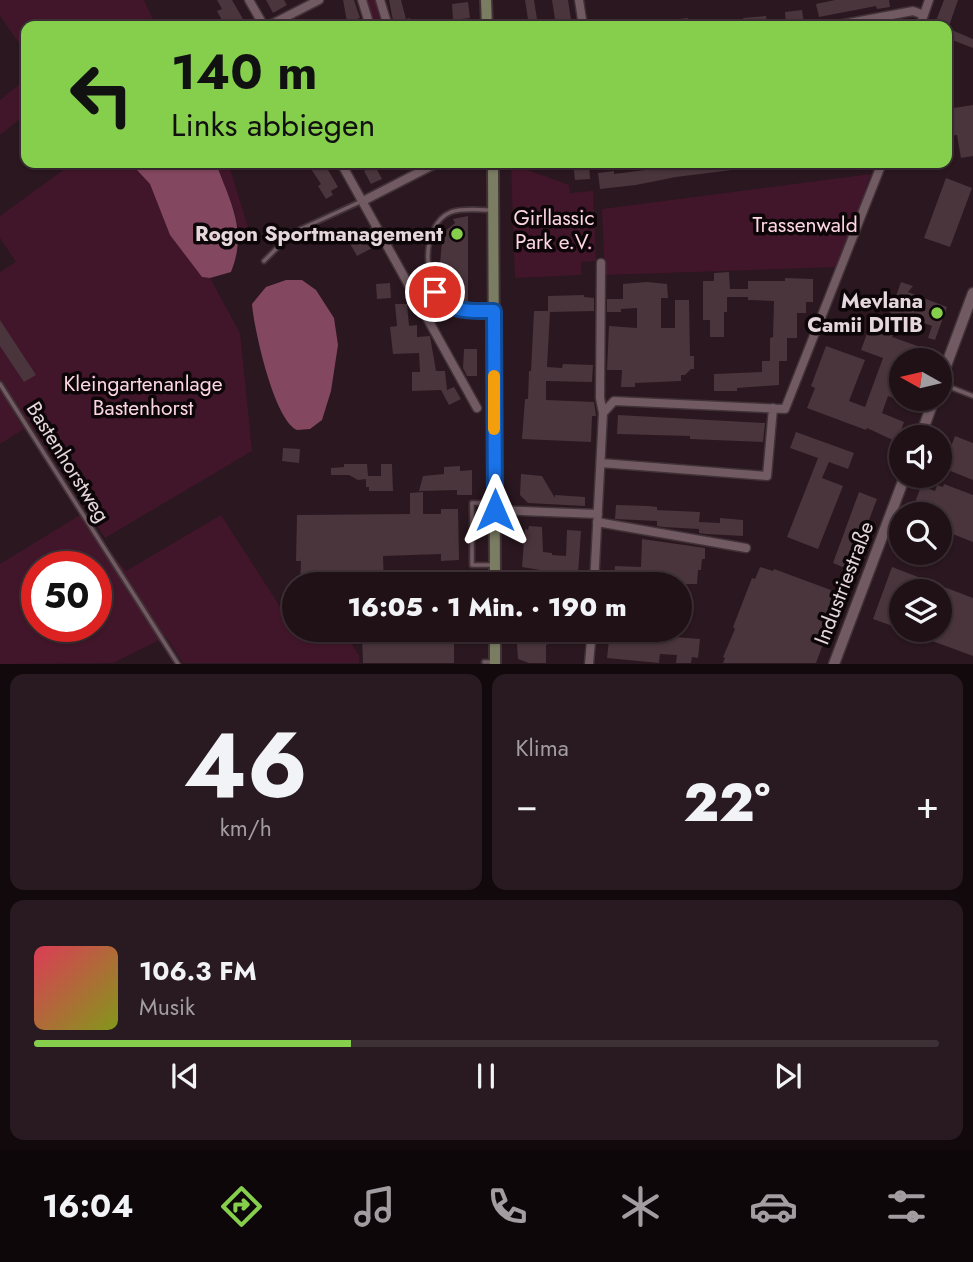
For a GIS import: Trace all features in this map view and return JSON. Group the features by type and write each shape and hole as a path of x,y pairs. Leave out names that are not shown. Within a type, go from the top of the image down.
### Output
{"main road":[{"path":"486,0 487,21"},
{"path":"493,168 495,572"},
{"path":"492,662 494,642"}],"street":[{"path":"249,0 263,21"},
{"path":"276,21 319,0"},
{"path":"362,0 368,21"},
{"path":"380,0 386,21"},
{"path":"579,0 582,21"},
{"path":"922,21 929,0"},
{"path":"860,21 913,11 924,15"},
{"path":"344,168 477,408"},
{"path":"363,201 427,168"},
{"path":"606,410 614,401 785,409 880,168"},
{"path":"593,572 606,410 600,398 601,263"},
{"path":"952,351 973,294"},
{"path":"601,463 767,476 773,408"},
{"name":"Industriestraße","path":"834,663 900,488"},
{"path":"495,506 598,518 746,548"},
{"path":"589,663 591,642"}],"lane":[{"path":"264,261 292,233 363,201"},
{"path":"494,210 466,210 440,219 429,244 428,260 429,277 443,302 453,308 494,311"},
{"name":"Bastenhorstweg","path":"0,384 178,663"},
{"path":"952,388 973,396"},
{"path":"495,506 472,503 472,565 495,565"}],"green space":[{"path":"0,0 144,0 154,21 21,21 21,46 0,16"},
{"path":"362,0 380,0 386,21 368,21"},
{"path":"21,83 21,118 0,135 0,100"},
{"name":"Kleingartenanlage Bastenhorst","path":"66,168 136,168 150,184 170,235 202,277 210,278 240,333 252,451 105,538 14,399 8,403 24,429 0,444 0,272 16,262 0,238 0,216"},
{"path":"218,168 230,168 252,240 239,232 234,209"},
{"name":"Girllassic Park e.V.","path":"511,168 522,168 569,185 570,193 593,191 596,261 581,262 581,275 515,278"},
{"name":"Trassenwald","path":"871,174 838,267 605,275 602,209"},
{"path":"80,515 110,551 21,551"},
{"path":"221,515 282,610 282,642 351,642 359,656 359,663 183,663 166,637 113,663 0,664 0,564 21,551 21,642 112,642 112,554 126,571"}],"shaded area":[{"path":"218,168 237,229 238,243 231,272 210,278 202,277 170,235 150,184 136,169"},
{"path":"286,280 302,280 316,290 334,318 338,345 331,391 322,420 310,429 297,430 281,410 261,352 252,304 266,287"}],"building":[{"path":"217,0 232,0 244,21 222,21 217,11 222,9"},
{"path":"266,0 284,0 287,5 273,13"},
{"path":"343,0 354,0 360,18 347,21"},
{"path":"389,0 401,0 406,19 410,18 411,21 393,21"},
{"path":"525,0 534,0 537,21 528,21"},
{"path":"552,0 568,0 571,21 555,21"},
{"path":"835,0 889,0 890,7 877,9 876,6 819,17 816,4"},
{"path":"944,0 958,0 951,21 936,21"},
{"path":"468,2 470,18 453,20 452,4"},
{"path":"802,10 804,21 786,21 785,12"},
{"path":"766,16 766,21 743,21 743,18"},
{"path":"688,18 688,21 661,21"},
{"path":"952,30 973,39 973,48 952,40"},
{"path":"973,105 973,156 961,158 957,135 952,136 952,108"},
{"path":"310,168 327,168 338,187 331,191 333,195 326,199 318,186 321,184"},
{"path":"376,168 382,179 371,184 364,171"},
{"path":"574,168 589,168 590,179 575,180"},
{"path":"661,168 748,168 600,189 598,173 614,171 614,174"},
{"path":"946,178 972,188 950,247 924,238"},
{"path":"468,216 468,305 452,302 454,297 443,287 445,285 440,264 442,242 446,236 443,233 455,223 453,219"},
{"path":"366,233 374,247 357,256 349,242"},
{"path":"729,272 730,289 748,289 748,281 813,279 813,302 806,302 806,313 797,313 797,338 787,338 787,361 779,361 779,385 737,388 737,391 714,391 714,374 762,372 762,361 770,361 774,301 727,297 724,337 710,337 710,320 703,320 703,281 714,281 714,273"},
{"path":"901,282 913,286 908,292 947,307 935,340 928,338 932,326 900,314 892,337 923,348 889,348 889,396 882,413 904,422 903,425 889,425 889,438 807,408 815,388 811,386 826,346 865,360 849,401 865,407 883,358 861,350 869,328 883,333"},
{"path":"390,283 391,298 377,299 376,284"},
{"path":"623,284 667,284 668,298 661,298 661,328 675,328 675,300 689,300 690,356 694,356 694,369 681,375 681,381 635,383 635,387 621,387 622,370 607,370 609,326 637,328 637,308 607,312 607,299 623,299"},
{"path":"584,295 594,298 594,311 550,312 547,367 562,368 563,364 593,365 592,382 546,381 546,400 594,402 596,416 592,416 591,442 522,439 525,399 528,399 531,371 534,311 548,311 548,296"},
{"path":"395,304 407,304 409,326 417,325 417,337 430,336 436,371 445,371 447,390 454,387 461,399 449,405 441,390 412,391 412,372 420,372 419,353 393,354 390,327 397,326"},
{"path":"0,320 36,375 24,382 0,346"},
{"path":"464,349 477,349 477,376 467,376 463,368"},
{"path":"618,415 765,423 763,442 617,434"},
{"path":"796,432 854,453 848,469 829,462 822,478 843,486 818,549 787,537 818,458 790,448"},
{"path":"955,436 973,443 973,480 952,472 952,444"},
{"path":"283,448 300,449 299,463 282,461"},
{"path":"344,464 367,464 368,476 381,476 381,464 392,464 393,491 369,491 366,479 331,475 331,468 344,467"},
{"path":"460,466 460,471 472,470 472,495 457,495 457,490 419,491 423,476 444,474 444,467"},
{"path":"521,474 542,476 555,498 555,495 585,497 585,506 528,503 520,495"},
{"path":"952,487 973,495 973,542 952,534 952,502 915,502 920,488 935,491 936,488"},
{"path":"423,492 423,514 441,514 441,509 458,509 459,560 441,561 441,554 383,556 384,572 301,572 301,561 296,561 297,515 410,514 410,493"},
{"path":"859,492 877,499 850,570 833,563"},
{"path":"616,505 700,512 699,522 720,523 720,518 743,520 743,536 706,534 699,533 699,529 657,526 657,521 615,519"},
{"path":"529,526 542,527 543,552 566,556 567,530 581,531 578,572 540,572 522,567 525,529 528,530"},
{"path":"642,539 705,548 705,559 702,559 701,570 698,570 697,584 692,584 692,572 615,572 615,566 641,567"},
{"path":"760,567 773,571 774,569 839,593 835,606 837,607 816,663 723,663 735,629 733,627 752,578 755,579"},
{"path":"892,567 923,579 889,579 889,625 873,619"},
{"path":"952,590 973,598 973,656 935,642 952,642"},
{"path":"692,638 700,639 698,658 692,657 691,663 676,663 677,655 660,654 659,663 607,658 609,642 692,642"},
{"path":"362,642 454,642 454,663 363,663"},
{"path":"517,642 553,642 546,645 546,663 529,663 518,659"}],"slow traffic":[{"path":"494,376 494,429"}],"place":[{"name":"Rogon Sportmanagement","path":"457,234"},
{"name":"Mevlana Camii DITIB","path":"937,313"}],"route":[{"path":"435,292 443,302 453,308 494,311 495,510"}]}
